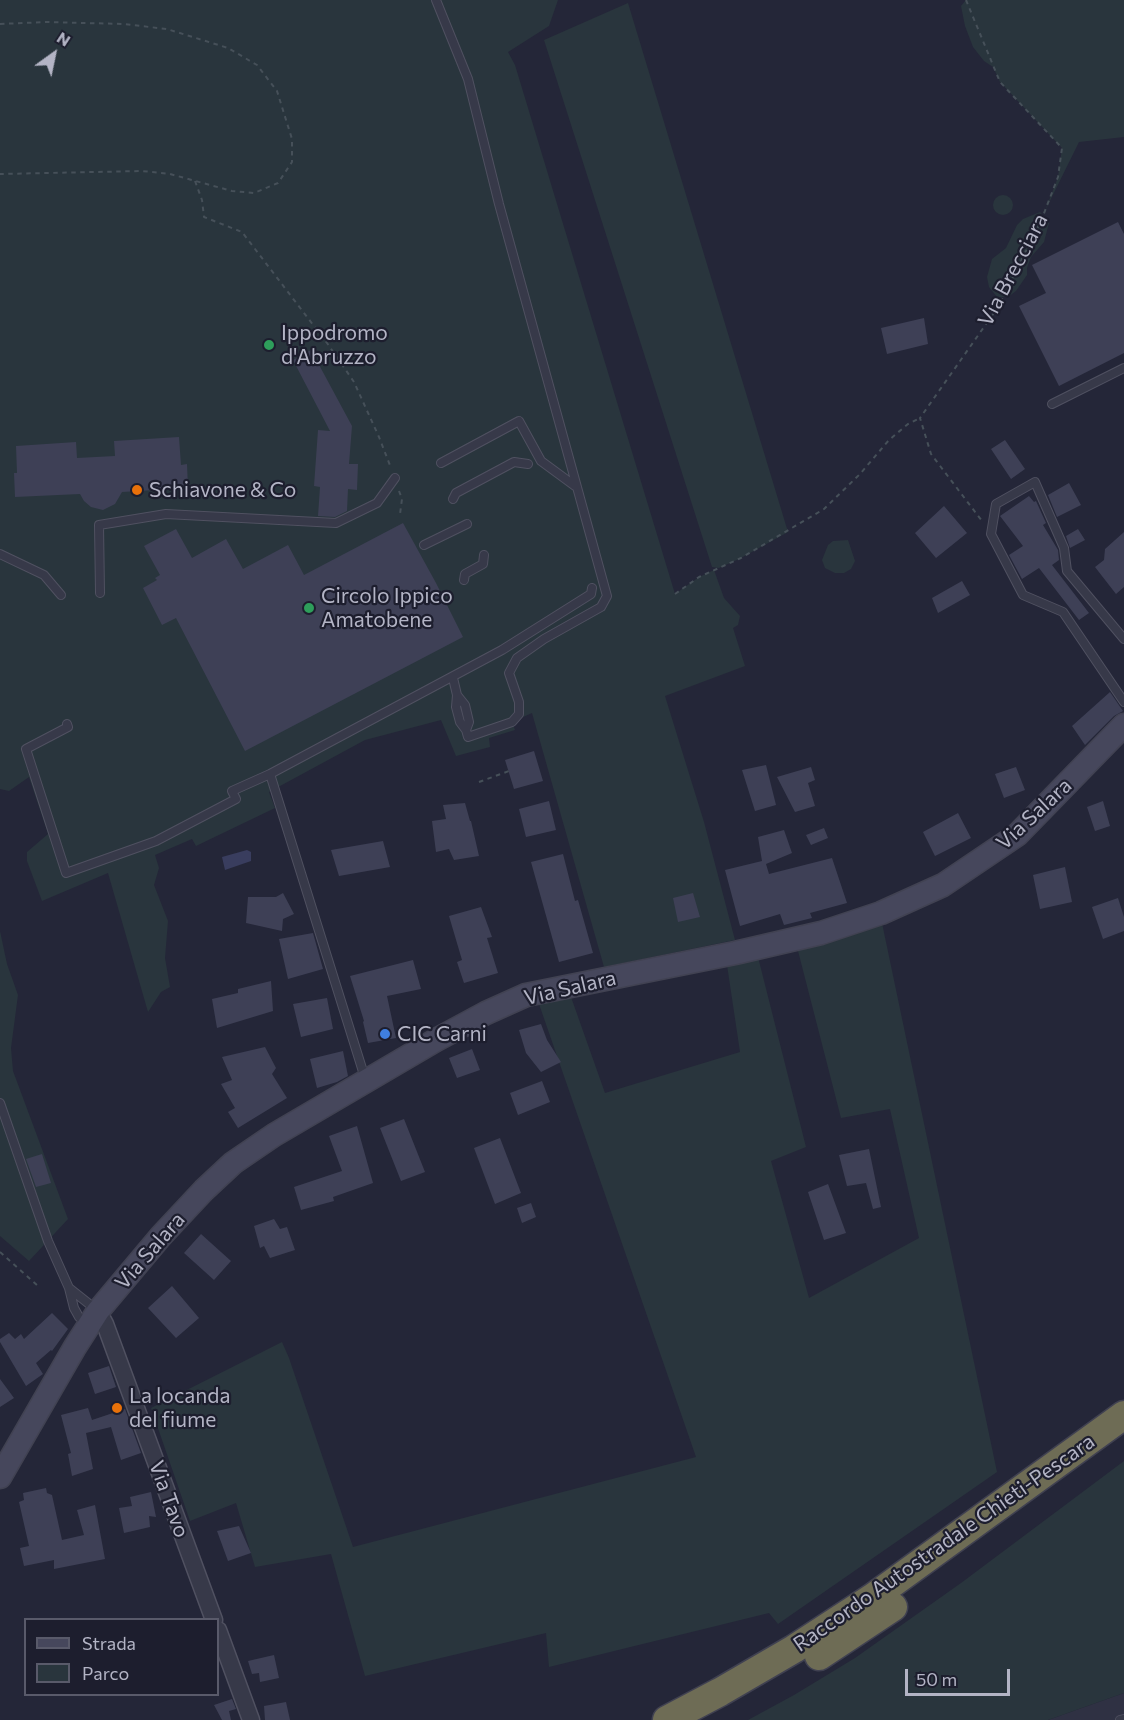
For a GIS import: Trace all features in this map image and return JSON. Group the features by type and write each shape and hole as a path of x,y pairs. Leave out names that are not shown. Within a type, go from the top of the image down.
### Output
{"highway":[{"name":"Raccordo Autostradale Chieti-Pescara","path":"667,1720 784,1654 872,1598 1124,1416"},
{"name":"Raccordo Autostradale Chieti-Pescara","path":"708,1720 808,1663 856,1632 1124,1439"}],"street":[{"name":"Via Salara","path":"0,1477 93,1318 161,1236 204,1190 233,1163 274,1135 486,1013 526,995 778,944 852,924 908,902 943,885 1017,835 1124,724"},
{"name":"Via Tavo","path":"93,1318 105,1324 213,1618"},
{"path":"219,1633 251,1720"}],"lane":[{"path":"436,0 468,79 499,204 607,596 601,607 544,639 517,658 509,673 519,702 519,714 512,722 468,737 460,722 456,707 457,695 453,678"},
{"path":"1052,404 1124,368"},
{"path":"441,463 519,421 541,461 576,487"},
{"path":"453,499 456,493 514,462 528,464"},
{"path":"100,593 99,525 166,514 336,524 377,504 394,478"},
{"path":"1124,639 1067,571 1064,548 1035,482 996,504 991,534 1023,595 1063,612 1124,702"},
{"path":"424,545 467,524"},
{"path":"0,554 44,575 62,595"},
{"path":"464,580 465,574 483,564 484,555"},
{"path":"67,724 68,727 26,749 66,873 156,841 236,799 232,791 270,774 453,678 591,594 592,588"},
{"path":"270,774 366,1082"},
{"path":"0,1098 48,1241 69,1288 74,1308 80,1317 93,1318"},
{"path":"69,1288 93,1318"}],"path":[{"name":"Via Brecciara","path":"920,418 998,307 1041,221 1058,177 1062,148 1000,82 966,0"},
{"path":"0,24 46,22 112,24 167,29 228,48 257,65 277,91 292,139 291,162 278,183 254,193 232,191 170,174 142,171 0,174"},
{"path":"195,181 202,201 204,217 242,232 265,259 354,382 375,428 402,499 400,514"},
{"path":"675,594 699,577 741,558 824,509 860,474 890,440 908,424 920,418 931,454 991,534"},
{"path":"479,782 509,771"},
{"path":"0,1252 38,1286"}],"shaded area":[{"path":"1124,1693 1124,1720 1048,1720"}],"green space":[{"name":"Ippodromo d'Abruzzo","path":"0,0 558,0 549,26 508,52 515,65 675,594 699,577 714,570 724,598 740,616 738,625 733,628 745,666 665,696 704,822 735,940 604,967 532,713 512,722 515,730 489,738 490,747 456,756 441,720 365,740 269,792 275,808 196,846 192,839 155,855 159,868 154,885 168,921 165,958 170,987 161,992 148,1012 108,873 42,901 27,861 27,852 48,834 29,777 9,791 0,789"},
{"path":"966,0 1124,0 1124,137 1079,142 1045,211 1058,177 1062,148 1000,82 993,67 984,61 973,47 961,6"},
{"path":"628,3 788,532 719,568 712,567 544,40"},
{"path":"1003,195 1010,198 1013,205 1010,212 1003,215 996,212 993,205 996,198"},
{"path":"1040,212 1049,223 1044,242 1031,257 1027,275 1016,291 1008,297 997,297 989,287 987,277 992,259 1006,248 1017,225 1023,219"},
{"path":"848,540 855,561 851,569 844,573 835,573 825,568 822,560 828,545 833,541"},
{"path":"882,923 997,1472 778,1624 769,1613 549,1667 546,1633 365,1676 331,1554 255,1567 236,1503 190,1521 151,1408 282,1342 353,1547 696,1457 539,1004 571,997 605,1093 740,1052 727,965 758,957 806,1147 771,1161 809,1298 919,1238 890,1109 841,1118 797,947"},
{"path":"0,931 7,964 18,995 11,1048 13,1071 68,1219 29,1261 0,1236"},
{"path":"1124,1461 1124,1693 1048,1720 748,1720 855,1658 961,1583"}],"water":[{"path":"247,850 251,852 251,861 225,870 222,857"}],"building":[{"path":"1118,222 1124,234 1124,353 1059,386 1019,306 1046,293 1032,265"},
{"path":"924,318 928,344 887,354 881,328"},
{"path":"311,350 352,426 349,464 358,464 357,490 348,489 347,511 335,517 318,516 320,487 314,486 318,430 330,431 293,360"},
{"path":"179,437 181,465 187,464 188,488 122,492 115,504 103,510 91,507 80,494 15,497 16,446 76,442 77,458 115,456 114,441"},
{"path":"1005,440 1025,469 1011,479 991,449"},
{"path":"1069,483 1081,505 1057,517 1048,495"},
{"path":"1029,496 1034,502 1036,501 1046,523 1043,525 1058,550 1059,560 1052,565 1089,613 1079,620 1039,568 1022,579 1009,555 1023,546 1000,516"},
{"path":"944,506 967,533 936,558 915,533"},
{"name":"Circolo Ippico Amatobene","path":"403,523 463,637 245,751 176,618 162,625 143,588 157,580 155,578 160,575 144,546 176,529 192,558 226,539 243,569 288,545 304,575"},
{"path":"1078,529 1085,540 1070,548 1066,536"},
{"path":"1124,532 1124,587 1116,594 1095,567 1104,560 1105,549"},
{"path":"962,581 970,595 938,613 932,598"},
{"path":"1110,692 1123,711 1114,716 1085,745 1072,726"},
{"path":"534,751 543,781 514,789 505,760"},
{"path":"766,765 776,805 755,811 742,770"},
{"path":"811,767 815,780 808,783 815,806 795,812 777,777"},
{"path":"1016,767 1025,790 1004,798 995,774"},
{"path":"549,801 556,830 526,837 519,809"},
{"path":"1103,801 1110,826 1095,831 1087,807"},
{"path":"465,803 479,856 454,860 449,849 436,852 432,821 446,819 443,805"},
{"path":"958,813 971,838 935,856 923,832"},
{"path":"824,828 828,838 811,845 806,835"},
{"path":"784,830 792,853 766,864 769,874 832,858 847,903 810,913 812,918 784,925 780,914 740,926 725,870 762,861 758,837"},
{"path":"383,841 390,867 339,876 331,850"},
{"path":"563,854 575,901 578,900 593,953 559,962 531,862"},
{"path":"1065,867 1072,902 1040,909 1033,875"},
{"path":"283,893 294,914 283,919 282,931 246,923 248,897 276,897"},
{"path":"693,893 700,917 678,922 673,898"},
{"path":"1118,898 1124,917 1124,931 1103,939 1092,907"},
{"path":"481,907 492,937 487,938 498,973 464,983 457,962 462,960 449,916"},
{"path":"313,933 323,969 288,979 279,939"},
{"path":"413,960 421,989 387,996 396,1038 368,1043 364,1021 350,976"},
{"path":"271,981 273,1011 217,1028 212,999 238,993 238,989"},
{"path":"327,998 333,1029 301,1037 293,1004"},
{"path":"541,1024 547,1040 561,1062 541,1072 526,1053 519,1030"},
{"path":"265,1047 276,1068 272,1074 287,1098 238,1128 228,1112 235,1108 221,1084 232,1080 222,1057"},
{"path":"472,1049 480,1070 457,1078 449,1058"},
{"path":"343,1051 348,1076 317,1088 310,1059"},
{"path":"542,1081 550,1102 518,1115 510,1093"},
{"path":"404,1119 425,1172 401,1181 380,1128"},
{"path":"357,1126 373,1183 333,1197 334,1201 301,1210 294,1187 342,1171 329,1136"},
{"path":"500,1138 521,1193 495,1204 474,1148"},
{"path":"869,1149 881,1207 873,1209 866,1183 847,1186 839,1155"},
{"path":"42,1154 51,1183 36,1187 26,1159"},
{"path":"828,1184 846,1233 824,1240 808,1192"},
{"path":"531,1203 536,1217 522,1223 517,1208"},
{"path":"274,1219 280,1229 287,1227 295,1250 270,1258 264,1246 260,1248 254,1226"},
{"path":"201,1234 231,1261 214,1280 184,1253"},
{"path":"172,1286 199,1318 176,1338 148,1308"},
{"path":"52,1313 68,1329 52,1351 36,1363 43,1374 26,1386 0,1339 9,1333 15,1339 21,1334 24,1339"},
{"path":"109,1366 116,1387 95,1394 88,1373"},
{"path":"0,1379 14,1398 0,1407"},
{"path":"88,1408 92,1420 125,1409 141,1453 121,1460 111,1427 86,1433 93,1469 72,1476 68,1454 71,1453 61,1415"},
{"path":"46,1488 47,1493 52,1495 62,1540 84,1535 77,1510 95,1505 105,1559 54,1569 54,1560 24,1566 20,1548 29,1546 19,1502 24,1500 23,1493"},
{"path":"151,1492 156,1517 149,1516 150,1527 124,1533 119,1508 132,1506 130,1497"},
{"path":"239,1526 251,1553 228,1561 217,1531"},
{"path":"274,1655 279,1678 260,1682 259,1673 252,1674 248,1661"},
{"path":"232,1699 236,1709 229,1711 231,1720 222,1720 214,1705"},
{"path":"286,1702 290,1720 265,1720 264,1706"}],"place":[{"name":"Ippodromo d'Abruzzo","path":"269,345"},
{"name":"Schiavone & Co","path":"137,490"},
{"name":"Circolo Ippico Amatobene","path":"309,608"},
{"name":"CIC Carni","path":"385,1034"},
{"name":"La locanda del fiume","path":"117,1408"}]}
